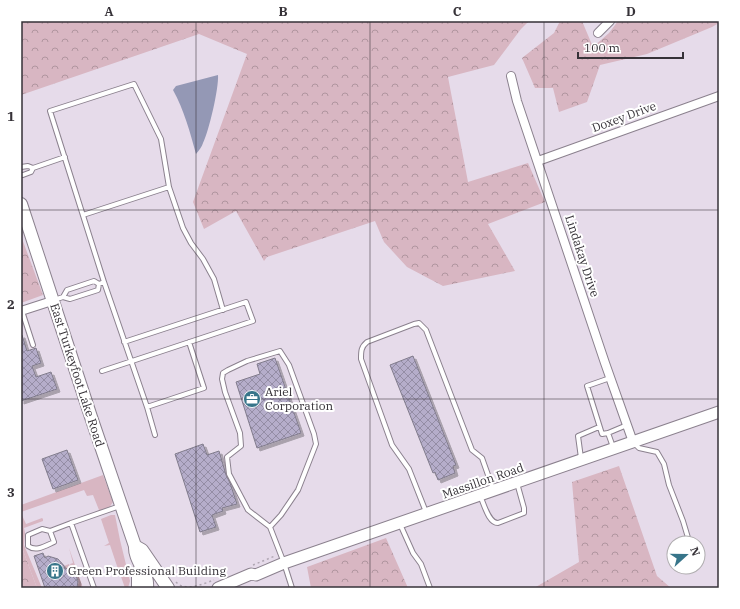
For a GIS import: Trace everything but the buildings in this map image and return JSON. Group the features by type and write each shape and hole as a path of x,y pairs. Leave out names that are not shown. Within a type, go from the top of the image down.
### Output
{"main road":[{"name":"East Turkeyfoot Lake Road","path":"21,204 58,299 120,506 135,546 135,551 145,573 147,588"},
{"name":"Massillon Road","path":"217,583 250,574 253,570 282,559 400,523 480,496 719,412"},
{"name":"East Turkeyfoot Lake Road","path":"135,546 142,550 170,583"},
{"path":"138,588 138,573 141,567"},
{"name":"Massillon Road","path":"235,588 253,580 253,570"}],"street":[{"path":"598,33 610,21"},
{"name":"Lindakay Drive","path":"511,76 517,101 633,442"},
{"name":"Doxey Drive","path":"538,161 719,96"},
{"path":"21,310 58,299"}],"lane":[{"path":"155,435 131,361 102,283 83,215 50,111 134,84 161,139 169,187 183,228 214,279 223,310"},
{"path":"21,175 31,172 33,168 65,157"},
{"path":"21,167 28,166 33,168"},
{"path":"83,215 169,187"},
{"path":"58,299 67,290 94,281 102,283"},
{"path":"58,299 70,299 98,290 102,283"},
{"path":"102,371 254,321 246,302 124,342"},
{"path":"21,310 33,345"},
{"path":"427,514 409,469 392,445 361,359 363,345 367,342 414,324 419,323 426,330 472,450 482,458 494,491"},
{"path":"147,407 204,388 190,342"},
{"path":"270,526 281,515 298,490 316,444 314,434 289,365 280,351 247,361 228,370 224,373 222,379 224,392 240,433 241,446 227,457 229,474 248,510 270,526 292,588"},
{"path":"610,378 587,386 599,427 602,434 627,425"},
{"path":"581,461 578,436 599,427"},
{"path":"608,433 614,449"},
{"path":"633,442 639,448 657,452 664,464 669,485 687,535"},
{"path":"480,496 491,520 498,523 524,513 517,483"},
{"path":"50,531 54,542 37,549 32,549 28,546 28,535 33,532 42,529 50,531 120,506"},
{"path":"71,523 94,588"},
{"path":"400,523 413,553 421,564 430,588"}],"path":[{"path":"253,570 282,559"},
{"path":"170,583 196,586 217,583"}],"green space":[{"path":"21,21 529,21 521,29 494,65 448,77 468,182 528,163 545,202 488,224 515,271 443,286 407,267 384,242 375,221 267,257 264,261 236,211 204,229 193,202 247,54 199,34 21,95"},
{"path":"560,21 582,21 593,47 609,33 618,21 719,21 719,23 647,54 600,65 587,102 559,112 553,88 535,88 522,58 554,33"},
{"path":"21,236 43,295 21,303"},
{"path":"619,466 657,576 671,588 534,588 579,562 572,482"},
{"path":"103,475 113,502 109,508 93,513 99,510 93,495 87,496 84,490 21,512 21,505"},
{"path":"21,513 26,524 42,518 43,519 43,521 24,528 24,545 42,588 37,588 21,545"},
{"path":"115,515 130,581 128,588 125,588 119,571 113,572 118,569 110,545 104,546 109,543 101,519"},
{"path":"386,538 408,588 311,588 307,567"},
{"path":"21,545 37,588 21,588"},
{"path":"69,548 83,588 77,588 78,582 75,573 71,574 70,568 66,569 64,566 69,564 73,573 70,564 73,563"}],"water":[{"path":"218,75 215,99 208,129 202,146 196,154 184,113 173,90 176,86"}],"place":[{"name":"Ariel Corporation","path":"252,399"},
{"name":"Green Professional Building","path":"55,571"}]}
